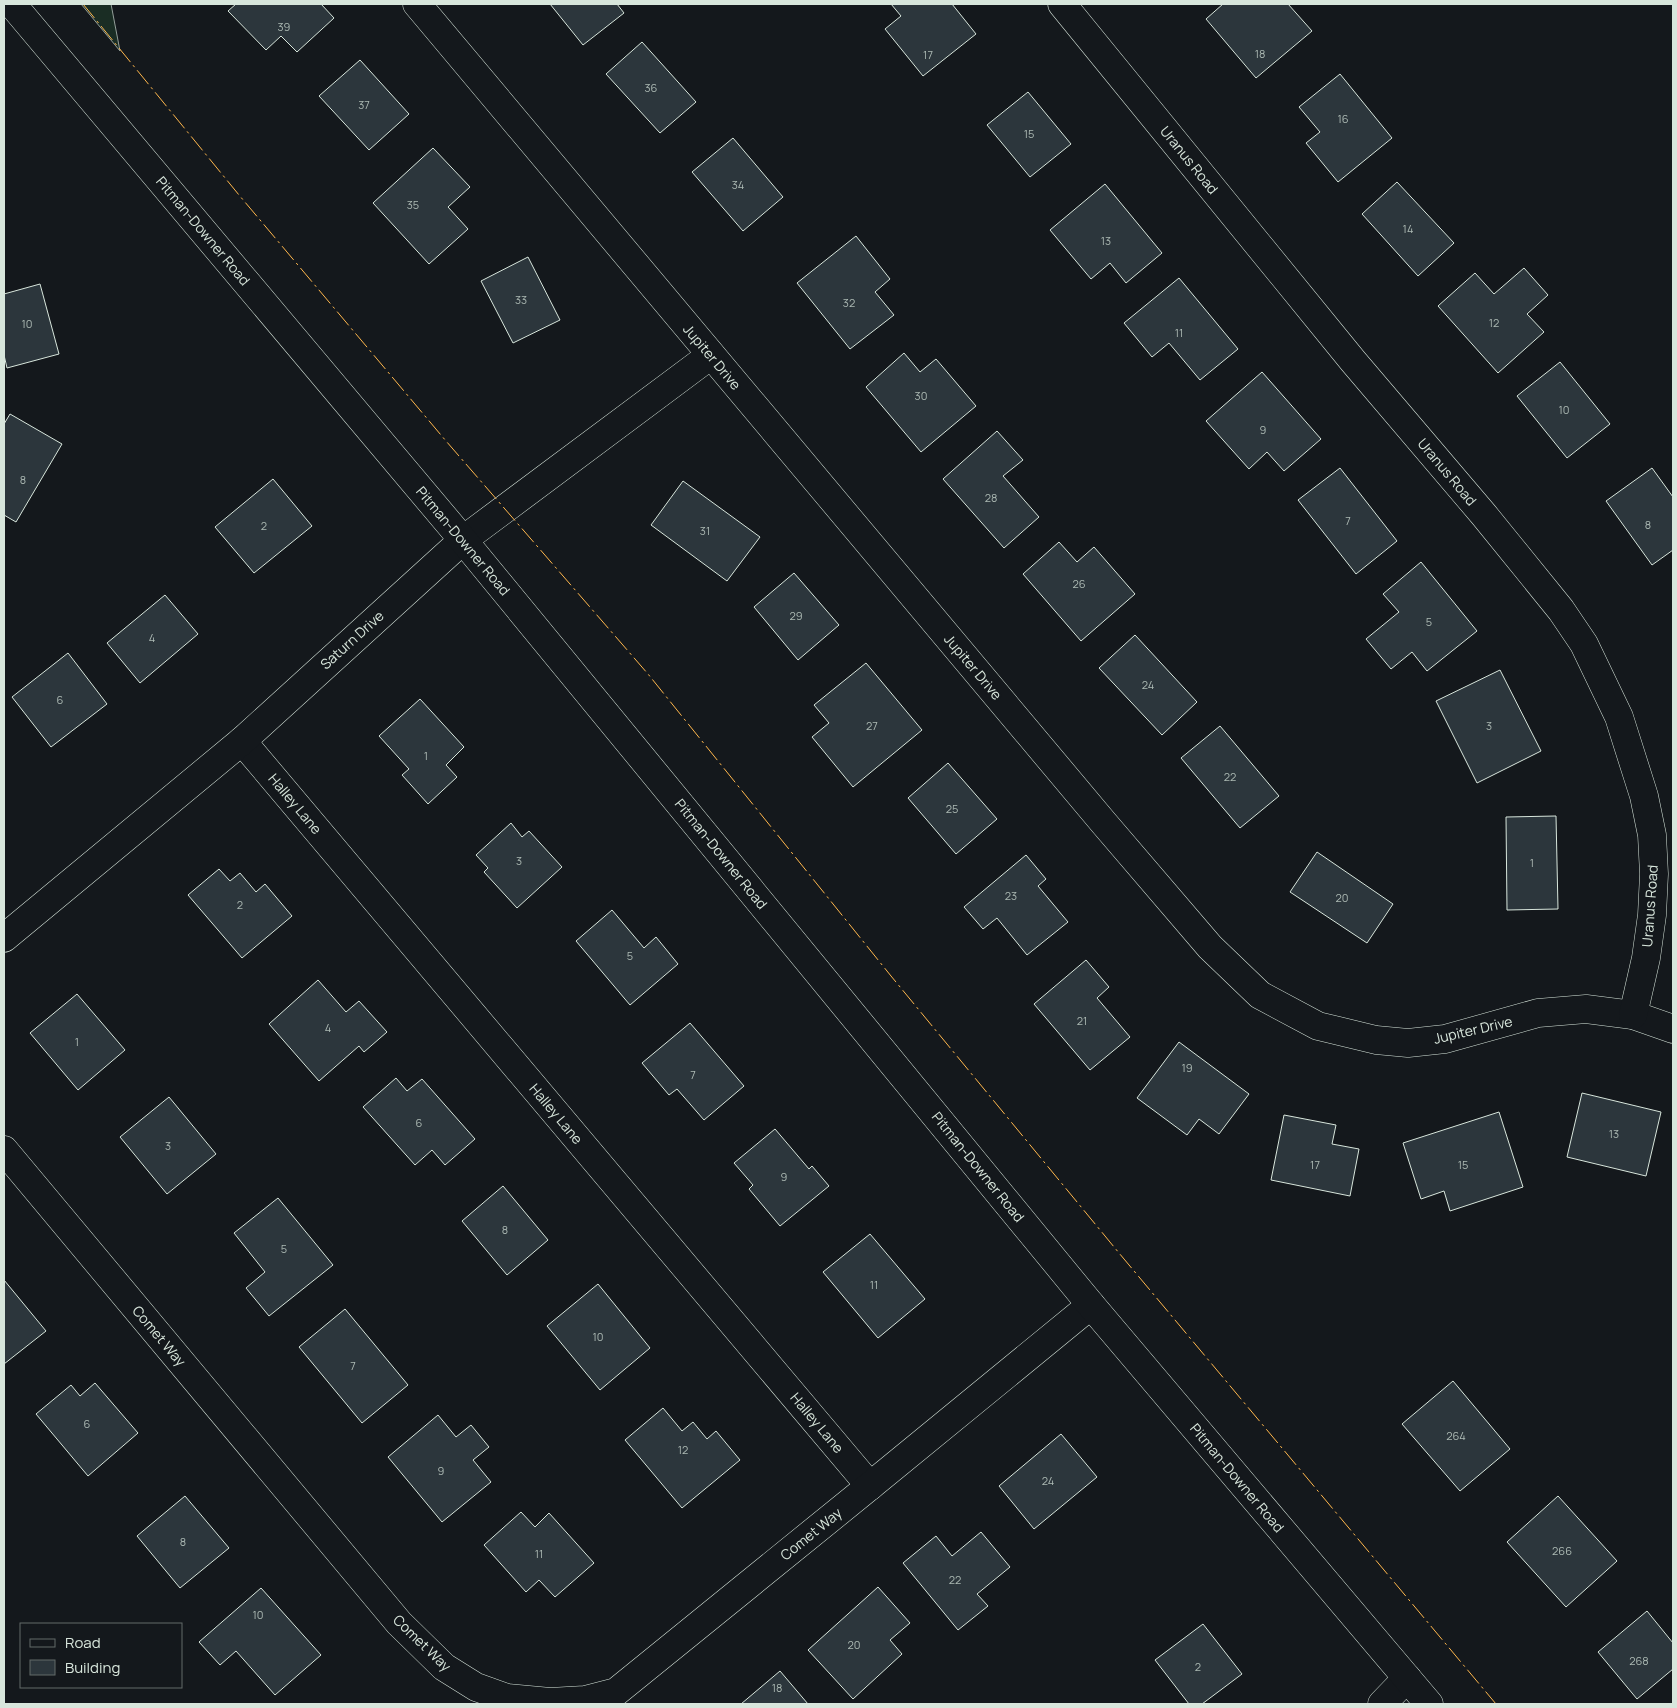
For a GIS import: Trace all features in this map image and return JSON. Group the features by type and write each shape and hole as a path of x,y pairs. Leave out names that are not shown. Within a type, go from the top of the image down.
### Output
{"street":[{"name":"Pitman-Downer Road","path":"12,4 463,540 1091,1304 1429,1704"},
{"name":"Jupiter Drive","path":"417,4 1210,947 1260,995 1318,1026 1376,1040 1408,1043 1445,1039 1538,1013 1586,1008 1633,1015 1673,1029"},
{"name":"Uranus Road","path":"1072,7 1353,361 1484,515 1561,610 1584,644 1619,717 1644,796 1652,836 1654,874 1652,915 1646,958 1633,1015"},
{"name":"Saturn Drive","path":"4,938 242,741 463,540 711,355"},
{"name":"Halley Lane","path":"242,741 870,1486"},
{"name":"Comet Way","path":"4,1150 398,1623 444,1667 476,1687 507,1698 550,1702 584,1700 616,1692 1091,1304"},
{"path":"1382,1704 1407,1678"}],"green space":[{"path":"81,4 111,4 120,51"}],"building":[{"path":"236,4 321,4 334,18 297,52 281,36 266,50 228,11"},
{"path":"550,4 617,4 624,13 583,45"},
{"path":"891,4 952,4 976,34 923,76 885,29 901,16"},
{"path":"1223,4 1288,4 1312,31 1256,78 1206,19"},
{"path":"642,42 696,102 660,133 606,74"},
{"path":"360,60 409,114 369,150 319,96"},
{"path":"1340,74 1392,138 1338,182 1306,143 1320,132 1299,107"},
{"path":"1028,92 1071,144 1030,177 987,125"},
{"path":"733,138 783,197 743,231 692,172"},
{"path":"433,148 470,187 448,207 468,229 429,264 373,203"},
{"path":"1397,182 1454,243 1418,276 1362,214"},
{"path":"1105,184 1162,253 1126,283 1110,263 1091,279 1050,230"},
{"path":"856,236 890,279 875,292 894,315 850,349 797,283"},
{"path":"528,257 560,320 513,343 481,281"},
{"path":"1524,268 1548,295 1527,314 1544,332 1498,373 1438,306 1475,273 1494,294"},
{"path":"1179,278 1238,349 1200,380 1169,343 1152,357 1124,323"},
{"path":"40,284 59,354 7,368 4,355 4,294"},
{"path":"904,353 920,372 936,359 976,406 921,452 866,387"},
{"path":"1560,362 1610,424 1567,458 1517,396"},
{"path":"1262,372 1321,439 1284,471 1267,452 1249,469 1206,421"},
{"path":"10,414 62,444 16,522 4,515 4,424"},
{"path":"997,431 1023,460 1003,476 1039,517 1004,548 943,479"},
{"path":"1340,468 1397,541 1356,574 1298,500"},
{"path":"1652,468 1673,497 1673,550 1652,565 1606,501"},
{"path":"273,479 312,526 254,573 215,527"},
{"path":"683,481 760,537 727,581 651,525"},
{"path":"1059,542 1077,562 1094,547 1135,594 1081,641 1023,574"},
{"path":"1421,562 1477,631 1427,671 1412,652 1391,669 1366,639 1399,612 1383,594"},
{"path":"794,573 839,625 798,660 754,607"},
{"path":"165,595 198,634 140,683 107,643"},
{"path":"1135,635 1197,702 1162,735 1099,668"},
{"path":"68,653 107,704 51,747 12,697"},
{"path":"866,663 922,730 853,787 812,737 829,723 814,705"},
{"path":"1500,670 1541,751 1477,783 1436,701"},
{"path":"420,699 464,747 446,765 457,777 428,804 402,775 409,769 379,736"},
{"path":"1220,726 1279,796 1240,828 1181,758"},
{"path":"948,763 997,819 956,854 908,798"},
{"path":"1556,816 1558,909 1507,910 1506,817"},
{"path":"511,823 522,837 529,831 562,867 517,908 484,872 488,868 476,855"},
{"path":"1317,852 1393,904 1367,943 1290,892"},
{"path":"1026,855 1046,879 1038,886 1068,922 1027,955 997,918 983,929 964,907"},
{"path":"219,869 230,881 240,873 256,892 265,884 292,916 242,958 188,895"},
{"path":"612,910 644,948 656,937 678,964 630,1005 576,941"},
{"path":"1086,960 1109,987 1097,998 1130,1037 1090,1070 1034,1004"},
{"path":"318,980 346,1012 359,1001 387,1032 364,1052 359,1046 319,1081 269,1024"},
{"path":"77,994 125,1050 78,1090 30,1033"},
{"path":"690,1023 744,1086 704,1120 677,1089 669,1095 642,1063"},
{"path":"1179,1042 1249,1094 1219,1134 1199,1119 1187,1135 1137,1098"},
{"path":"396,1078 407,1091 422,1079 475,1139 445,1165 432,1150 415,1165 363,1107"},
{"path":"1582,1093 1661,1112 1646,1176 1567,1157"},
{"path":"169,1097 216,1154 167,1194 120,1137"},
{"path":"1499,1112 1523,1187 1450,1211 1444,1191 1421,1199 1403,1143"},
{"path":"1284,1115 1336,1125 1332,1144 1359,1149 1350,1196 1271,1180"},
{"path":"775,1129 809,1169 812,1166 829,1186 780,1226 749,1189 753,1185 734,1163"},
{"path":"503,1186 548,1240 507,1275 462,1221"},
{"path":"278,1198 333,1265 269,1316 246,1288 265,1272 234,1233"},
{"path":"870,1234 925,1299 878,1338 823,1272"},
{"path":"4,1280 46,1331 4,1364"},
{"path":"598,1284 650,1348 600,1390 547,1326"},
{"path":"345,1309 408,1385 362,1423 299,1347"},
{"path":"1453,1381 1510,1449 1460,1491 1402,1424"},
{"path":"95,1383 138,1433 88,1476 36,1414 71,1385 80,1396"},
{"path":"663,1408 682,1431 693,1422 707,1439 716,1431 740,1460 682,1508 625,1440"},
{"path":"438,1415 456,1437 471,1425 489,1447 473,1460 491,1482 442,1522 388,1457"},
{"path":"1061,1434 1097,1477 1034,1529 999,1486"},
{"path":"185,1496 229,1548 180,1588 137,1536"},
{"path":"1558,1496 1617,1561 1566,1607 1507,1542"},
{"path":"521,1512 535,1527 549,1513 594,1563 555,1597 539,1580 526,1592 484,1545"},
{"path":"981,1532 1010,1567 977,1594 988,1606 958,1630 903,1563 936,1536 952,1556"},
{"path":"878,1587 910,1623 890,1640 902,1654 853,1699 808,1650"},
{"path":"261,1588 321,1655 275,1695 236,1651 220,1665 199,1642"},
{"path":"1647,1611 1673,1643 1673,1669 1637,1699 1598,1652"},
{"path":"1203,1624 1242,1674 1202,1704 1189,1704 1155,1660"},
{"path":"780,1671 808,1704 741,1704"}],"power":[{"path":"83,4 239,195 446,441 648,674 891,976 1119,1253 1496,1704"}]}
